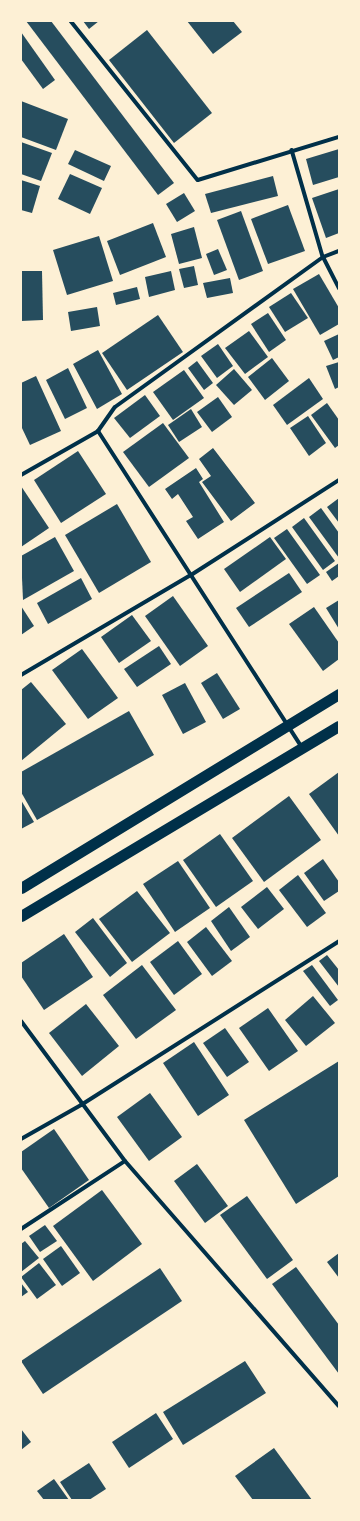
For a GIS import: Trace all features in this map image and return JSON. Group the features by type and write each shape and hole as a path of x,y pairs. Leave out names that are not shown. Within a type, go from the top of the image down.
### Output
{"highway":[{"path":"21,888 339,694"},
{"path":"21,916 339,726"}],"street":[{"path":"71,21 198,180 292,150 339,137"},
{"path":"292,150 323,256 339,288"},
{"path":"21,475 98,430 115,407 323,256 339,251"},
{"path":"98,430 302,747"},
{"path":"21,675 191,575 339,480"},
{"path":"21,1139 81,1105 339,941"},
{"path":"21,1021 81,1105 124,1161 339,1406"},
{"path":"21,1229 124,1161"}],"building":[{"path":"26,21 51,21 174,183 158,195"},
{"path":"83,21 99,21 89,29"},
{"path":"187,21 233,21 242,32 213,54"},
{"path":"147,30 212,113 174,143 109,60"},
{"path":"21,32 55,80 43,89 21,59"},
{"path":"21,101 68,119 56,150 21,137"},
{"path":"21,142 52,153 41,181 21,174"},
{"path":"339,149 339,177 313,185 306,159"},
{"path":"75,150 111,166 104,181 68,164"},
{"path":"70,174 102,188 90,214 58,199"},
{"path":"273,176 278,196 211,213 205,194"},
{"path":"21,180 40,186 32,213 21,210"},
{"path":"339,189 339,233 326,238 312,198"},
{"path":"184,193 195,211 177,222 166,204"},
{"path":"288,205 305,251 268,264 251,219"},
{"path":"241,211 263,271 239,280 217,220"},
{"path":"153,223 166,257 120,275 107,241"},
{"path":"194,227 202,258 179,264 171,234"},
{"path":"99,236 113,281 67,295 53,250"},
{"path":"218,249 227,270 214,275 206,254"},
{"path":"194,266 198,285 184,288 179,269"},
{"path":"21,271 42,271 43,320 21,321"},
{"path":"171,271 175,290 149,297 145,277"},
{"path":"319,274 339,308 339,324 320,335 293,289"},
{"path":"230,278 233,293 207,298 203,283"},
{"path":"137,287 140,299 116,305 113,293"},
{"path":"291,293 308,318 285,332 269,307"},
{"path":"97,307 100,326 71,331 68,312"},
{"path":"268,313 286,340 269,352 251,324"},
{"path":"158,315 183,352 127,390 102,353"},
{"path":"249,331 268,357 245,374 225,348"},
{"path":"339,334 339,357 333,360 324,341"},
{"path":"218,344 233,366 217,378 201,356"},
{"path":"98,350 122,394 97,409 73,364"},
{"path":"272,358 289,381 265,400 248,377"},
{"path":"197,361 213,383 204,390 188,368"},
{"path":"339,362 339,387 335,389 326,366"},
{"path":"68,368 87,408 65,419 46,380"},
{"path":"234,369 252,390 234,405 216,385"},
{"path":"184,370 204,398 173,420 153,392"},
{"path":"36,376 61,431 30,445 21,426 21,383"},
{"path":"309,378 323,399 287,425 273,405"},
{"path":"145,395 160,416 130,438 114,418"},
{"path":"218,397 232,417 212,432 197,412"},
{"path":"327,403 339,420 339,445 335,448 311,415"},
{"path":"191,409 202,427 179,442 168,425"},
{"path":"308,416 326,443 309,456 290,428"},
{"path":"163,423 189,458 149,487 123,452"},
{"path":"213,448 255,503 231,521 202,482 211,476 199,459"},
{"path":"78,451 106,494 61,523 34,480"},
{"path":"196,468 203,479 199,482 224,522 198,539 186,521 193,517 178,494 172,499 165,489"},
{"path":"21,486 49,528 21,547"},
{"path":"339,498 339,523 327,507"},
{"path":"117,504 151,562 99,593 65,535"},
{"path":"321,508 339,533 339,558 309,517"},
{"path":"304,518 335,561 323,570 292,527"},
{"path":"287,529 320,575 307,584 274,538"},
{"path":"55,537 74,571 23,600 21,556"},
{"path":"270,537 286,559 240,592 224,569"},
{"path":"339,563 339,576 332,581 326,572"},
{"path":"289,573 302,592 249,627 236,608"},
{"path":"81,578 92,599 48,624 37,603"},
{"path":"173,596 208,646 180,666 145,616"},
{"path":"339,600 339,629 326,608"},
{"path":"21,606 34,626 21,635"},
{"path":"314,607 339,643 339,659 323,671 289,624"},
{"path":"132,615 151,641 119,663 101,637"},
{"path":"159,646 171,664 137,687 124,669"},
{"path":"82,649 118,698 88,719 52,670"},
{"path":"217,673 240,709 223,719 201,683"},
{"path":"31,682 66,724 21,761 21,690"},
{"path":"185,683 206,722 183,734 162,695"},
{"path":"129,711 154,755 37,820 21,792 21,772"},
{"path":"339,772 339,836 309,794"},
{"path":"289,796 321,840 264,882 232,838"},
{"path":"21,800 34,822 21,829"},
{"path":"220,834 253,881 216,907 183,860"},
{"path":"323,859 339,882 339,891 324,901 304,873"},
{"path":"178,861 210,908 175,932 143,884"},
{"path":"298,875 326,913 307,927 279,890"},
{"path":"267,887 284,909 258,929 241,907"},
{"path":"137,891 170,933 132,962 99,919"},
{"path":"229,907 250,937 231,951 211,921"},
{"path":"93,918 127,963 110,977 75,932"},
{"path":"206,927 232,961 212,976 187,942"},
{"path":"64,934 93,977 44,1010 21,976 21,963"},
{"path":"178,941 202,974 174,995 150,962"},
{"path":"327,955 339,970 339,987 319,961"},
{"path":"142,965 176,1010 136,1039 103,995"},
{"path":"312,965 338,1000 330,1006 303,971"},
{"path":"313,996 335,1023 306,1046 285,1020"},
{"path":"86,1004 119,1046 82,1076 49,1033"},
{"path":"268,1008 298,1051 269,1071 239,1028"},
{"path":"225,1028 249,1062 227,1077 203,1043"},
{"path":"194,1042 229,1095 198,1116 163,1063"},
{"path":"339,1061 339,1176 296,1204 244,1120"},
{"path":"150,1093 182,1137 149,1161 117,1117"},
{"path":"54,1129 89,1180 49,1208 21,1168 21,1152"},
{"path":"197,1164 228,1206 205,1223 174,1181"},
{"path":"102,1190 142,1244 93,1281 53,1226"},
{"path":"247,1196 293,1260 267,1279 220,1215"},
{"path":"45,1225 57,1241 40,1252 29,1236"},
{"path":"25,1241 39,1258 21,1272 21,1244"},
{"path":"61,1246 80,1273 62,1286 43,1259"},
{"path":"339,1253 339,1278 327,1262"},
{"path":"39,1263 56,1285 37,1299 21,1277"},
{"path":"296,1267 339,1325 339,1374 272,1284"},
{"path":"160,1268 182,1301 43,1394 21,1361"},
{"path":"21,1283 28,1292 21,1297"},
{"path":"245,1361 266,1393 183,1445 163,1412"},
{"path":"156,1413 173,1439 129,1468 112,1442"},
{"path":"21,1429 31,1442 21,1450"},
{"path":"274,1448 312,1500 253,1500 235,1476"},
{"path":"89,1463 106,1489 89,1500 72,1500 60,1482"},
{"path":"54,1479 69,1500 44,1500 37,1491"}]}
